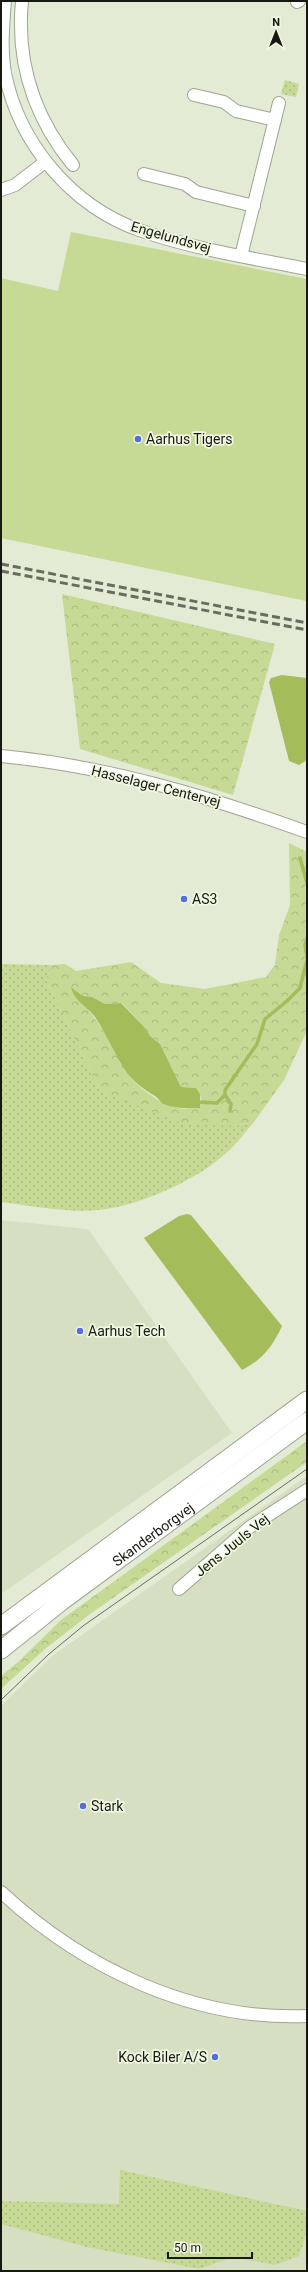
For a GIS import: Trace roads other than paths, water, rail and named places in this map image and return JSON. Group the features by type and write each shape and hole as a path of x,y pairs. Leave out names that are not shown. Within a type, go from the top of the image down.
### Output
{"main road":[{"name":"Skanderborgvej","path":"1,1626 307,1400"},
{"name":"Skanderborgvej","path":"1,1650 61,1602 307,1421"}],"street":[{"name":"Engelundsvej","path":"5,1 2,30 6,98 45,162 94,206 123,223 163,238 307,269"},
{"path":"22,1 20,35 25,71 35,105 51,136 72,165"},
{"path":"194,95 224,102 236,111 275,120"},
{"path":"241,256 279,103"},
{"path":"34,146 51,136"},
{"path":"1,190 16,185 45,162"},
{"path":"144,174 185,184 196,192 254,206"},
{"name":"Hasselager Centervej","path":"1,756 50,761 106,771 155,783 235,806 307,832"},
{"name":"Jens Juuls Vej","path":"179,1589 250,1527 307,1490"},
{"path":"1,1892 42,1927 67,1944 92,1960 148,1987 193,2002 241,2013 307,2016"}],"waterway":[{"path":"300,858 307,883"},
{"path":"307,939 305,945 307,957"},
{"path":"196,1102 217,1103 225,1095 225,1090 257,1044 265,1019 300,988 307,960"},
{"path":"225,1095 231,1104 230,1111"}],"tram line":[{"path":"1,1700 49,1654 83,1626 307,1469"}],"railway":[{"path":"1,564 307,623"},
{"path":"1,571 307,630"}],"place":[{"name":"Aarhus Tigers","path":"138,439"},
{"name":"AS3","path":"184,899"},
{"name":"Aarhus Tech","path":"80,1331"},
{"name":"Stark","path":"83,1806"},
{"name":"Kock Biler A/S","path":"215,2057"}]}
